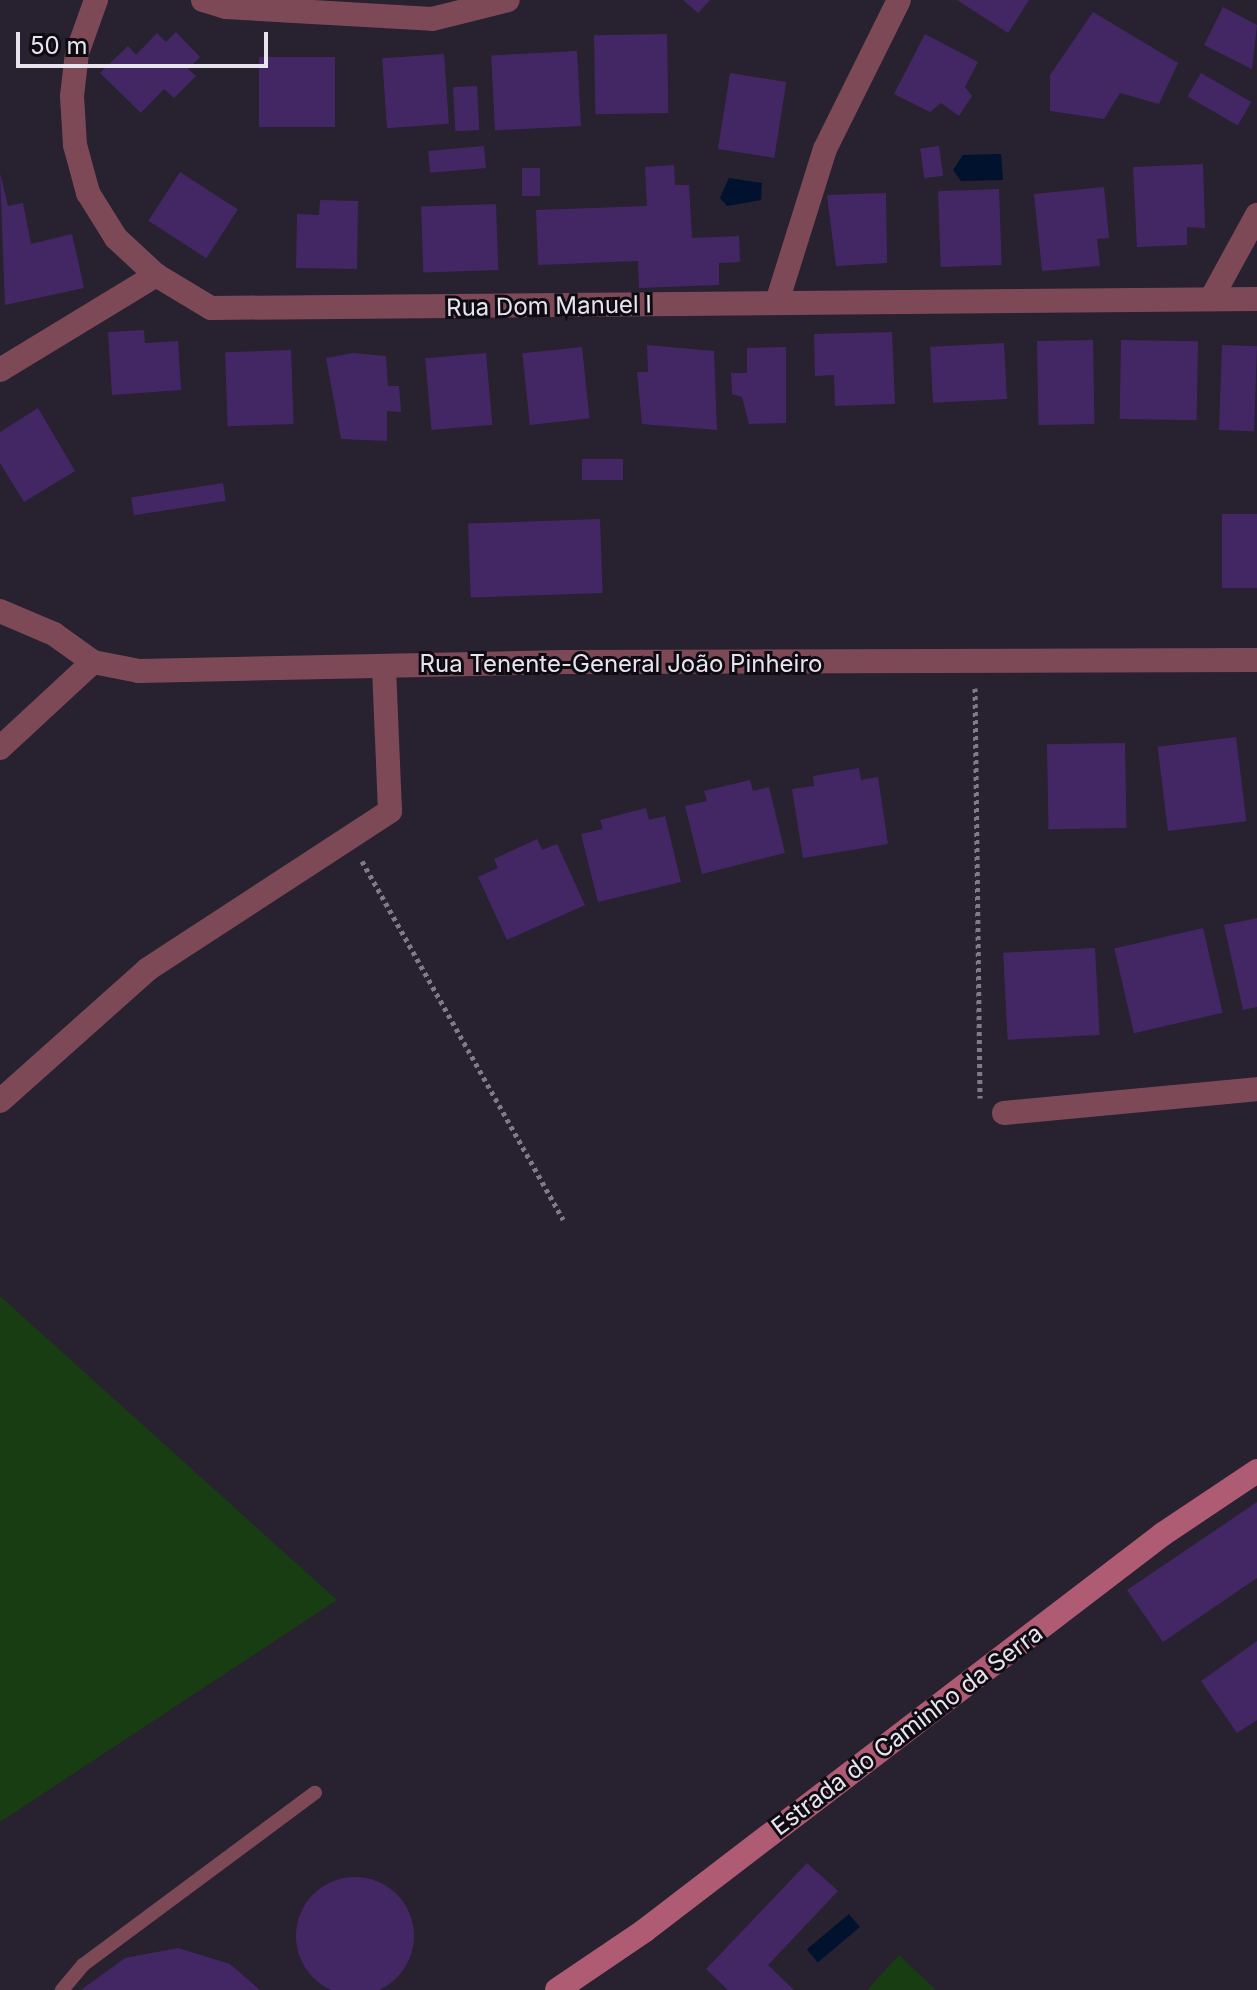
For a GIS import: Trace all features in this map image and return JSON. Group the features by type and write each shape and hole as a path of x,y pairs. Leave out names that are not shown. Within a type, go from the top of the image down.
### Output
{"street":[{"name":"Rua Dom Manuel I","path":"96,0 77,53 75,145 88,193 116,238 156,275 211,308 1257,299"},
{"path":"203,0 226,7 432,19 508,0"},
{"path":"777,302 825,149 899,0"},
{"path":"1211,299 1257,215"},
{"path":"0,370 156,275"},
{"name":"Rua Tenente-General João Pinheiro","path":"0,611 54,634 93,662 139,671 384,666 1257,660"},
{"path":"0,748 93,662"},
{"path":"0,1101 148,969 390,811 384,666"},
{"path":"992,1114 1216,1098 1257,1089"},
{"name":"Estrada do Caminho da Serra","path":"557,1990 657,1922 1163,1534 1257,1471"}],"lane":[{"path":"62,1990 83,1965 315,1793"}],"path":[{"path":"974,662 992,1114"},
{"path":"349,838 563,1219"}],"green space":[{"path":"0,1296 337,1600 0,1822"},
{"path":"899,1955 936,1990 867,1990"}],"water":[{"path":"1001,154 1003,180 961,181 953,170 963,155"},
{"path":"729,178 762,183 761,200 727,206 720,198"},
{"path":"849,1914 860,1927 818,1962 807,1949"}],"building":[{"path":"683,0 710,0 698,13"},
{"path":"957,0 1029,0 1008,33"},
{"path":"1223,7 1257,25 1252,69 1204,45"},
{"path":"1093,12 1178,63 1159,104 1120,93 1104,119 1050,111 1050,75"},
{"path":"176,32 200,57 188,69 196,76 174,98 164,89 141,113 100,73 128,46 136,55 157,33 166,42"},
{"path":"667,34 668,113 595,114 594,35"},
{"path":"925,34 978,62 965,87 972,96 959,116 941,103 930,112 894,94"},
{"path":"577,51 581,126 495,130 491,56"},
{"path":"444,54 449,124 387,128 382,58"},
{"path":"259,57 335,57 335,127 259,127"},
{"path":"730,73 786,82 774,158 718,149"},
{"path":"1201,73 1251,102 1238,125 1188,96"},
{"path":"477,86 479,130 455,131 453,87"},
{"path":"484,146 486,168 430,173 428,151"},
{"path":"939,146 943,176 924,178 920,149"},
{"path":"1203,164 1205,228 1187,227 1187,245 1137,247 1133,167"},
{"path":"674,165 675,185 689,185 692,238 739,236 740,262 719,263 719,285 639,288 638,261 538,265 536,210 647,206 645,167"},
{"path":"522,168 540,168 540,196 522,196"},
{"path":"180,172 238,210 206,258 148,221"},
{"path":"0,173 8,206 23,203 31,244 72,234 84,288 5,305"},
{"path":"1104,187 1109,238 1097,239 1100,266 1042,271 1034,194"},
{"path":"999,189 1002,265 941,267 938,191"},
{"path":"886,193 887,263 836,266 827,195"},
{"path":"320,200 358,201 357,269 296,268 297,214 319,215"},
{"path":"496,204 498,270 423,273 421,207"},
{"path":"144,330 145,343 178,341 181,390 112,395 108,332"},
{"path":"892,332 895,404 835,406 834,375 815,376 814,334"},
{"path":"1093,340 1094,424 1038,425 1037,341"},
{"path":"1121,340 1198,341 1197,420 1120,419"},
{"path":"1004,343 1007,399 933,403 930,347"},
{"path":"647,345 714,351 717,430 642,424 637,372 648,372"},
{"path":"1222,345 1257,346 1254,431 1219,430"},
{"path":"582,347 590,419 530,425 522,353"},
{"path":"786,347 786,423 749,424 742,397 732,394 731,373 747,373 747,348"},
{"path":"291,350 294,424 228,426 225,352"},
{"path":"353,353 386,356 388,386 399,386 401,412 387,411 387,441 341,439 326,358"},
{"path":"486,353 492,425 432,430 425,358"},
{"path":"38,408 75,471 24,502 0,463 0,432"},
{"path":"582,459 623,459 623,480 582,480"},
{"path":"223,483 226,501 134,515 131,498"},
{"path":"1222,514 1257,514 1257,588 1222,588"},
{"path":"600,519 603,593 471,598 468,524"},
{"path":"1236,737 1246,821 1168,831 1158,747"},
{"path":"1125,743 1126,828 1048,829 1047,744"},
{"path":"859,768 861,780 878,777 888,844 803,858 792,789 814,786 813,776"},
{"path":"750,780 753,791 769,787 785,853 702,874 685,806 707,801 704,791"},
{"path":"646,808 649,820 665,816 681,882 598,902 581,834 603,829 600,820"},
{"path":"537,839 542,850 557,844 585,905 507,940 478,877 498,868 494,859"},
{"path":"1257,918 1257,1007 1243,1010 1224,925"},
{"path":"1203,928 1223,1013 1134,1033 1114,948"},
{"path":"1095,948 1100,1035 1008,1040 1003,953"},
{"path":"1257,1502 1257,1578 1163,1642 1127,1590"},
{"path":"1257,1641 1257,1720 1237,1733 1201,1681"},
{"path":"807,1863 838,1891 768,1965 794,1990 728,1990 706,1969"},
{"path":"355,1877 378,1882 397,1894 409,1913 414,1936 409,1959 397,1978 378,1990 355,1995 332,1990 313,1978 301,1959 296,1936 301,1913 313,1894 332,1882"},
{"path":"178,1948 230,1964 260,1990 81,1990 125,1958"}]}
